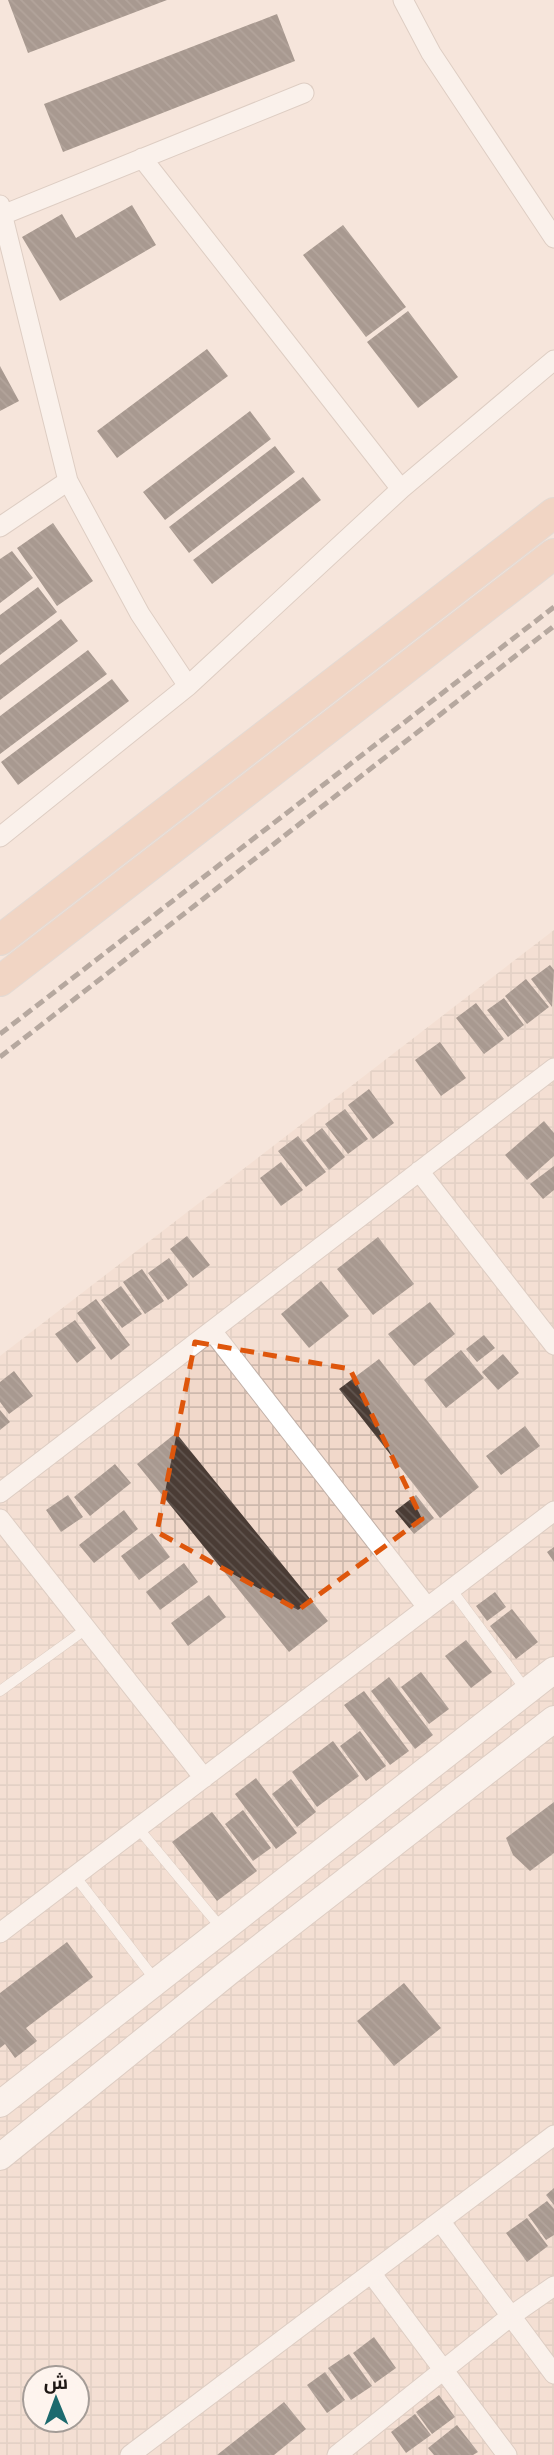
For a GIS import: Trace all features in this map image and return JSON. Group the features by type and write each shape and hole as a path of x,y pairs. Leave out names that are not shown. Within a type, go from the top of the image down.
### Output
{"main road":[{"path":"0,940 554,513"},
{"path":"0,981 554,554"}],"street":[{"path":"403,0 431,52 554,238"},
{"path":"188,686 140,614 68,481 1,212 304,93"},
{"path":"142,158 401,489"},
{"path":"0,837 188,686 401,489 554,360"},
{"path":"0,527 68,481"},
{"path":"0,1493 554,1068"},
{"path":"419,1171 554,1345"},
{"path":"212,1331 427,1607"},
{"path":"0,1933 554,1511"},
{"path":"0,1519 204,1778"},
{"path":"0,2104 554,1670"},
{"path":"0,2157 230,1971 554,1720"},
{"path":"130,2455 554,2135"},
{"path":"440,2221 554,2374"},
{"path":"372,2273 507,2455"},
{"path":"337,2455 511,2316 554,2286"}],"lane":[{"path":"451,1589 527,1690"},
{"path":"0,1691 86,1629"},
{"path":"138,1828 222,1929"},
{"path":"75,1876 156,1981"}],"highlighted area":[{"path":"195,1342 350,1369 422,1519 298,1610 157,1532"}],"shaded area":[{"path":"554,930 554,2455 0,2455 0,1356"}],"building":[{"path":"8,0 167,0 28,53"},
{"path":"277,14 295,61 63,152 44,104"},
{"path":"132,205 156,245 60,301 22,237 62,214 76,238"},
{"path":"343,225 406,307 366,337 303,255"},
{"path":"408,311 458,377 418,408 367,342"},
{"path":"207,349 228,376 117,458 97,431"},
{"path":"0,366 19,401 0,411"},
{"path":"250,411 271,439 165,520 143,492"},
{"path":"275,446 295,472 189,553 169,527"},
{"path":"303,477 321,500 212,584 193,560"},
{"path":"53,523 93,581 57,606 17,548"},
{"path":"12,551 33,578 0,603 0,559"},
{"path":"38,587 57,612 0,655 0,615"},
{"path":"61,619 78,641 0,700 0,665"},
{"path":"88,650 107,674 0,754 0,716"},
{"path":"112,679 129,701 18,785 1,762"},
{"path":"550,965 554,970 552,1007 531,979"},
{"path":"526,979 549,1007 527,1024 505,996"},
{"path":"504,998 524,1025 508,1037 487,1010"},
{"path":"476,1003 504,1039 484,1054 456,1018"},
{"path":"440,1042 466,1078 441,1096 415,1060"},
{"path":"369,1089 394,1123 373,1139 348,1105"},
{"path":"345,1109 368,1139 348,1154 325,1124"},
{"path":"544,1121 554,1133 554,1156 527,1180 505,1155"},
{"path":"322,1128 345,1157 329,1170 306,1140"},
{"path":"298,1136 326,1172 306,1187 278,1151"},
{"path":"281,1162 303,1190 281,1206 260,1178"},
{"path":"554,1166 554,1190 543,1199 530,1184"},
{"path":"187,1236 210,1265 193,1278 170,1249"},
{"path":"378,1237 414,1284 373,1315 337,1269"},
{"path":"169,1258 188,1285 168,1300 148,1273"},
{"path":"142,1269 164,1301 145,1314 123,1282"},
{"path":"321,1281 349,1316 309,1348 281,1314"},
{"path":"121,1286 142,1314 122,1328 101,1300"},
{"path":"96,1299 130,1345 111,1360 77,1313"},
{"path":"430,1302 455,1334 414,1366 388,1334"},
{"path":"75,1320 96,1348 77,1363 55,1334"},
{"path":"484,1335 495,1348 477,1362 466,1349"},
{"path":"461,1350 484,1378 446,1408 424,1380"},
{"path":"503,1354 519,1373 498,1390 482,1372"},
{"path":"379,1359 479,1487 440,1518 339,1389"},
{"path":"14,1371 33,1396 9,1414 0,1402 0,1382"},
{"path":"0,1410 10,1422 0,1430"},
{"path":"525,1426 540,1446 501,1475 486,1456"},
{"path":"176,1433 328,1621 289,1652 137,1464"},
{"path":"115,1464 131,1483 90,1516 74,1497"},
{"path":"68,1495 83,1517 61,1532 46,1510"},
{"path":"416,1495 434,1518 414,1534 395,1511"},
{"path":"124,1510 138,1529 94,1563 79,1545"},
{"path":"152,1533 170,1557 139,1580 121,1556"},
{"path":"554,1547 554,1562 547,1552"},
{"path":"184,1563 198,1582 160,1610 146,1592"},
{"path":"495,1592 506,1607 487,1621 476,1606"},
{"path":"209,1595 226,1617 188,1646 171,1623"},
{"path":"512,1609 538,1642 516,1659 490,1626"},
{"path":"466,1640 492,1672 471,1688 445,1656"},
{"path":"421,1672 449,1709 429,1724 401,1687"},
{"path":"389,1677 433,1735 415,1749 371,1691"},
{"path":"364,1691 409,1751 390,1765 344,1705"},
{"path":"360,1731 386,1766 366,1781 340,1746"},
{"path":"333,1741 359,1776 317,1807 292,1772"},
{"path":"256,1778 297,1833 276,1849 235,1794"},
{"path":"291,1779 316,1812 297,1827 272,1794"},
{"path":"554,1802 554,1853 530,1871 513,1855 506,1838"},
{"path":"243,1810 271,1848 253,1861 225,1824"},
{"path":"212,1812 257,1871 217,1901 172,1842"},
{"path":"67,1942 93,1977 26,2028 37,2041 15,2058 5,2044 0,2048 0,1993"},
{"path":"404,1983 441,2028 394,2066 357,2021"},
{"path":"554,2188 554,2205 546,2195"},
{"path":"547,2201 554,2209 554,2235 546,2240 528,2215"},
{"path":"527,2218 548,2246 527,2262 506,2233"},
{"path":"374,2337 396,2368 375,2383 353,2353"},
{"path":"349,2354 372,2386 351,2400 328,2368"},
{"path":"325,2372 345,2400 327,2413 307,2385"},
{"path":"439,2395 455,2417 432,2434 416,2412"},
{"path":"284,2402 306,2429 274,2455 217,2455"},
{"path":"415,2414 431,2435 406,2453 391,2432"},
{"path":"457,2425 478,2452 473,2455 434,2455 428,2448"}],"railway":[{"path":"0,1034 554,607"},
{"path":"0,1057 554,626"}]}
